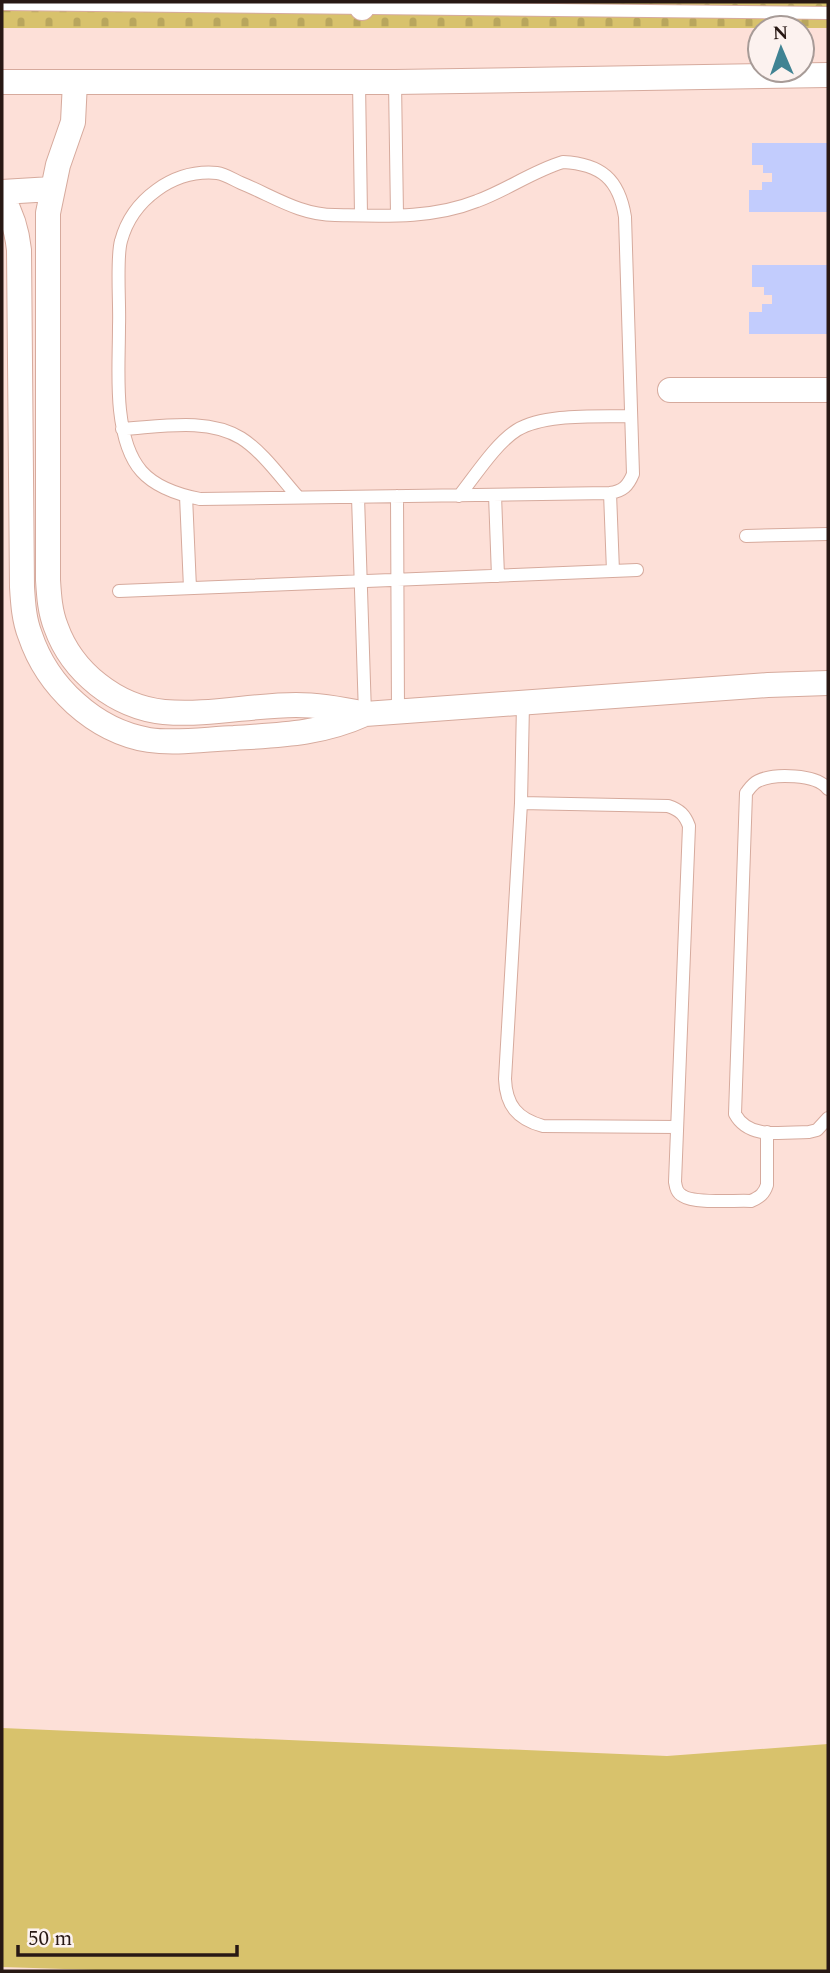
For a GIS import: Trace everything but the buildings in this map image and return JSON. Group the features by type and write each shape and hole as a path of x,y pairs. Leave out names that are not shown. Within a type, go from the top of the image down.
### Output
{"street":[{"path":"2,82 395,82 828,75"},
{"path":"75,82 73,122 52,189 47,239 48,580 56,627 66,648 97,684 117,697 162,712 295,705 365,714 828,683"},
{"path":"52,189 2,195 16,229 19,250 24,611 29,634 51,677 84,710 104,723 149,740 297,734 343,724 365,714"},
{"path":"670,390 828,390"}],"lane":[{"path":"2,4 362,5 828,13"},
{"path":"359,82 361,215"},
{"path":"395,82 397,215"},
{"path":"563,162 582,163 599,170 613,182 622,198 625,217 633,474 629,484 621,491 610,493 200,499 172,493 148,478 130,456 122,429 118,400 120,242 133,212 156,189 185,176 218,173 313,214 397,215 428,214 464,206 498,192 545,167 563,162"},
{"path":"458,496 515,431 546,420 631,415"},
{"path":"122,429 203,426 224,429 243,439 298,497"},
{"path":"610,493 613,571"},
{"path":"495,495 498,576"},
{"path":"186,496 190,588"},
{"path":"397,496 398,712"},
{"path":"358,497 365,714"},
{"path":"746,536 828,534"},
{"path":"119,591 637,570"},
{"path":"523,704 521,803 505,1079 510,1105 519,1116 542,1126 677,1127"},
{"path":"828,789 816,779 769,778 752,785 747,793 735,1114 746,1129 767,1132 809,1132 817,1129 828,1118"},
{"path":"521,803 668,806 685,817 689,826 677,1127 676,1189 680,1195 693,1200 751,1201 758,1198 767,1185 767,1132"}],"green space":[{"path":"2,2 828,2 828,28 816,28 816,14 746,14 746,28 2,28"},
{"path":"2,1728 667,1756 828,1744 828,1971 127,1971 2,1967"}]}
